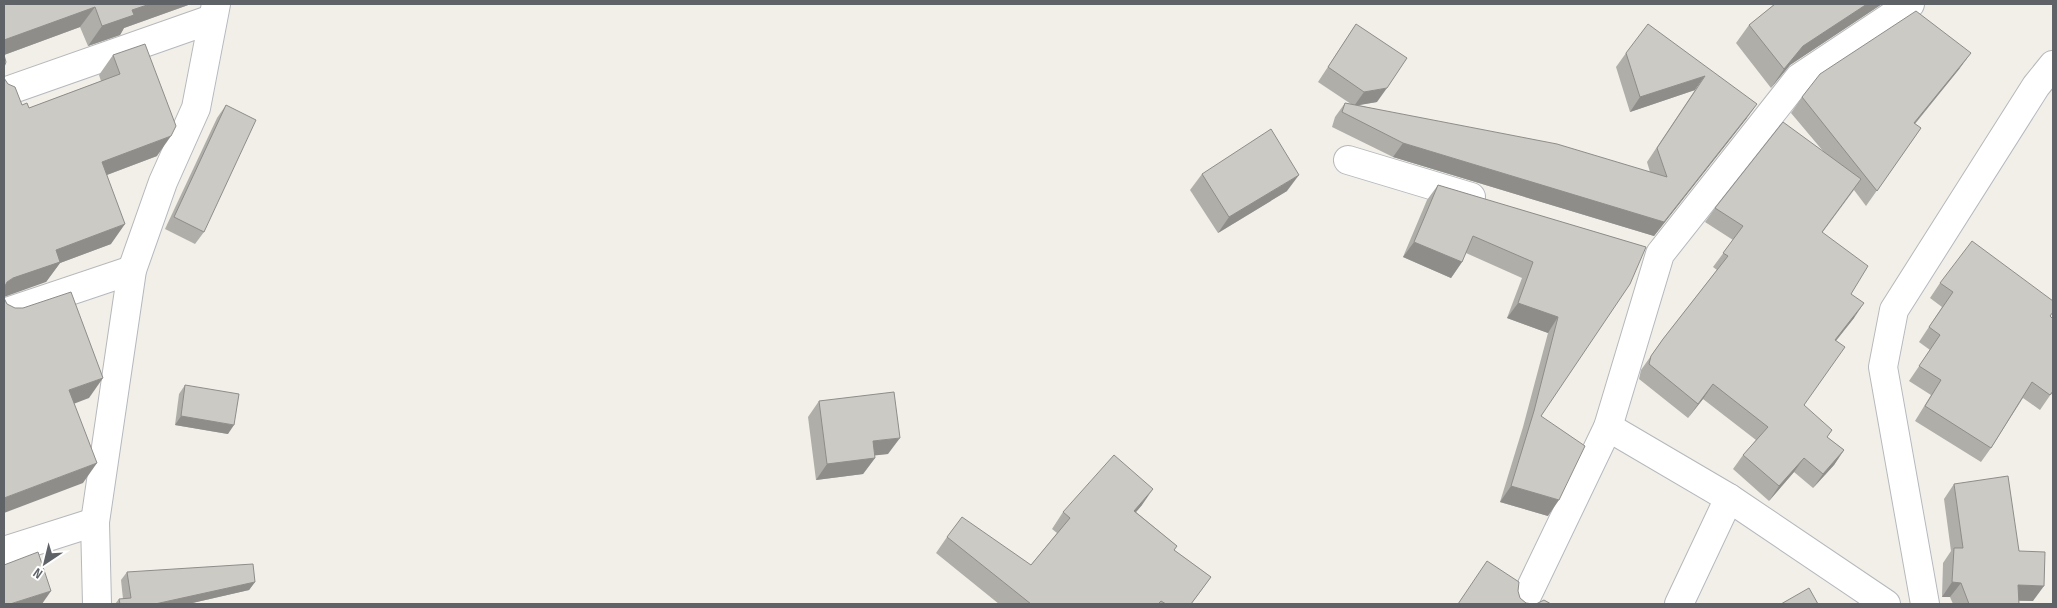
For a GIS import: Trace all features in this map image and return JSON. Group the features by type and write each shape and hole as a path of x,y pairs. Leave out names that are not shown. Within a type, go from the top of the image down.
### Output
{"street":[{"path":"1522,604 1608,427 1660,254 1799,78 1910,4"},
{"path":"4,92 214,12"},
{"path":"97,604 95,522 132,270 163,182 196,108 214,12"},
{"path":"1925,604 1883,367 1894,310 2031,94 2053,64"},
{"path":"1348,160 1490,203"},
{"path":"1632,246 1660,254"},
{"path":"4,313 132,270"},
{"path":"1608,427 1729,498 1886,604"},
{"path":"1679,604 1729,498"},
{"path":"4,551 95,522"}],"building":[{"path":"4,4 150,4 132,10 134,15 102,26 95,7 4,40"},
{"path":"1775,4 1867,4 1803,46 1784,69 1749,25"},
{"path":"1916,11 1971,53 1914,123 1921,128 1877,191 1802,97 1820,74"},
{"path":"1356,24 1407,58 1387,88 1364,92 1328,67"},
{"path":"1648,24 1757,104 1664,222 1403,143 1342,112 1345,103 1557,144 1667,177 1657,148 1705,76 1640,97 1626,53"},
{"path":"145,44 176,126 171,136 102,162 125,224 56,250 60,262 13,278 7,282 4,288 4,78 8,84 15,87 22,105 27,103 29,108 120,74 113,55"},
{"path":"226,105 256,120 204,232 174,217"},
{"path":"1783,122 1861,179 1822,232 1868,266 1851,294 1864,303 1835,340 1845,347 1804,405 1832,430 1827,437 1844,450 1823,474 1804,458 1779,486 1743,455 1768,427 1713,384 1698,404 1649,364 1651,356 1663,339 1728,256 1723,253 1743,226 1715,208"},
{"path":"1271,129 1299,175 1229,217 1202,174"},
{"path":"1438,185 1646,247 1630,284 1541,416 1585,446 1559,500 1511,486 1534,411 1558,317 1518,303 1533,262 1473,236 1462,262 1414,242"},
{"path":"1972,241 2053,301 2053,312 2050,316 2053,319 2053,391 2050,395 2032,382 1991,448 1925,406 1941,380 1919,366 1940,335 1929,327 1953,292 1940,283"},
{"path":"71,292 103,378 69,390 97,463 4,498 4,298 7,304 15,308 23,308"},
{"path":"185,385 239,394 234,425 181,416"},
{"path":"894,392 900,438 873,441 875,458 827,464 819,401"},
{"path":"1114,455 1153,489 1134,511 1177,546 1174,550 1211,577 1191,604 1166,604 1161,601 1158,604 1031,604 947,537 962,517 1031,565 1070,518 1063,512"},
{"path":"2008,476 2019,551 2045,552 2044,586 2018,585 2019,604 1969,604 1961,583 1952,582 1954,548 1963,548 1954,484"},
{"path":"38,552 51,591 10,604 4,604 4,565"},
{"path":"1487,561 1519,582 1518,591 1520,598 1526,603 1533,604 1458,604"},
{"path":"253,564 255,582 155,604 120,604 119,599 131,598 127,572"},
{"path":"1809,588 1818,604 1781,604"},
{"path":"1544,600 1551,604 1536,604"}]}
